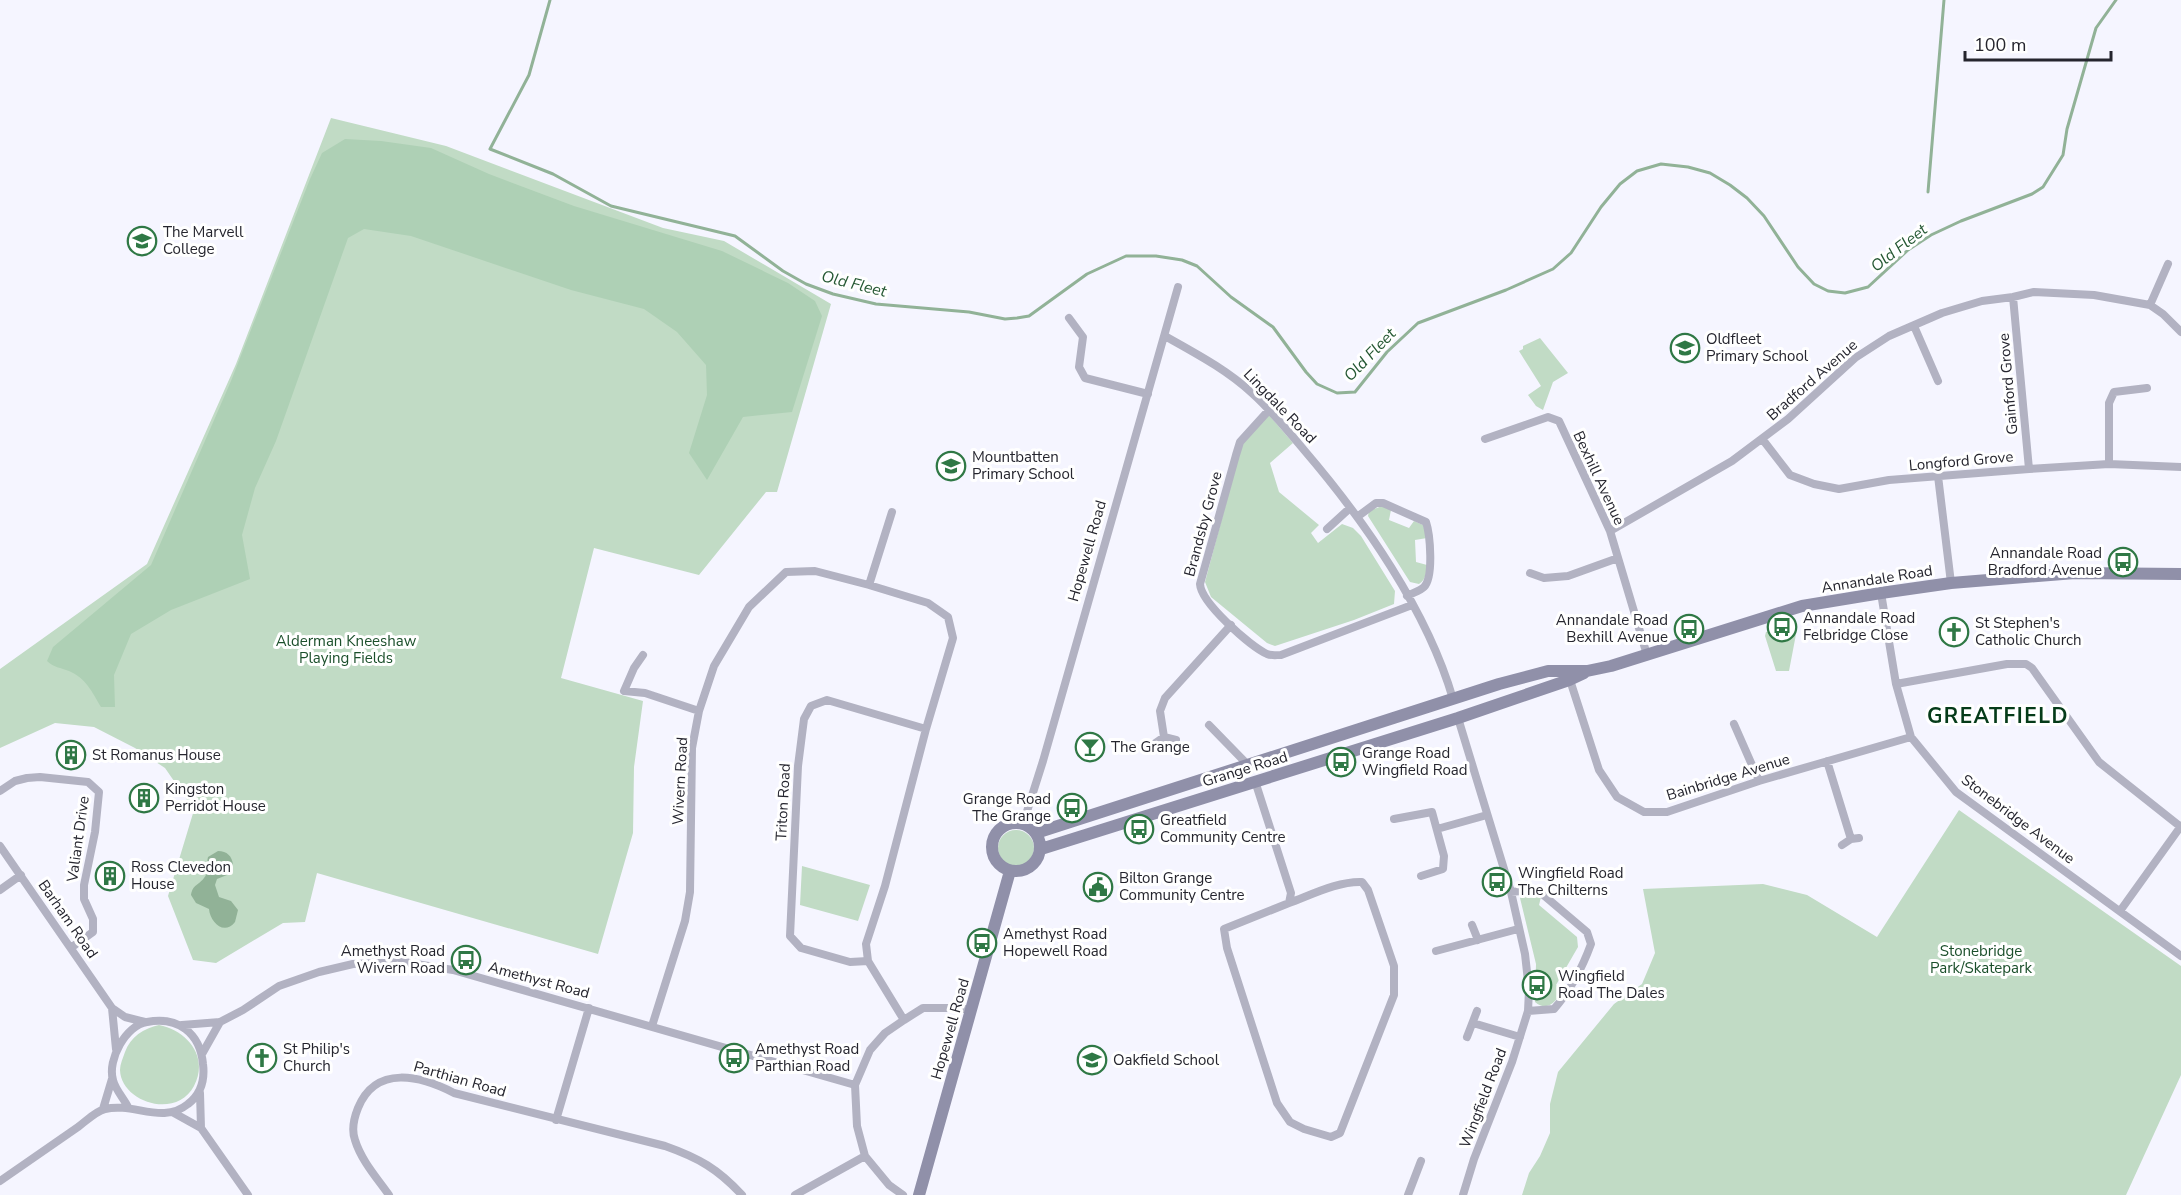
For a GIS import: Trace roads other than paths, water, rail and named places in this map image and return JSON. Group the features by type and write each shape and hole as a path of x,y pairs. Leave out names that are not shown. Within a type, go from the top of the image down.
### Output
{"street":[{"path":"2150,305 2168,264"},
{"name":"Hopewell Road","path":"1023,824 1178,287"},
{"name":"Bradford Avenue","path":"1610,531 1732,461 1763,440 1855,358 1889,336 1942,314 1982,301 2034,292 2094,295 2150,305 2181,332"},
{"name":"Gainford Grove","path":"2013,297 2028,469"},
{"path":"1070,318 1083,337 1079,367 1085,378 1148,394"},
{"path":"1914,326 1938,381"},
{"name":"Lingdale Road","path":"1165,336 1207,359 1234,378 1269,410 1334,485 1357,517 1428,633 1453,699"},
{"path":"2109,464 2109,403 2114,392 2147,388"},
{"name":"Brandsby Grove","path":"1269,410 1240,442 1200,584 1200,589 1207,601 1231,625 1259,649 1270,655 1281,655 1412,605"},
{"name":"Bexhill Avenue","path":"1485,439 1548,417 1559,421 1610,531 1647,655"},
{"name":"Longford Grove","path":"1763,440 1790,475 1814,484 1839,489 1889,480 2028,469 2109,464 2181,467"},
{"path":"1938,476 1951,583"},
{"path":"1357,517 1376,503 1383,503 1426,522 1430,534 1429,577 1425,587 1407,596"},
{"path":"1327,529 1350,508"},
{"path":"869,585 892,512"},
{"path":"1530,573 1544,578 1568,576 1618,558"},
{"name":"Wivern Road","path":"652,1026 685,921 690,892 692,748 699,711 714,666 749,607 786,572 815,571 928,603 948,617 953,638 926,729 885,886 866,944 868,961"},
{"name":"Annandale Road","path":"1458,718 1569,675 1647,655 1802,606 1951,583 2075,573 2181,574"},
{"name":"Stonebridge Avenue","path":"1881,593 1896,684 1911,737 1956,792 2181,956"},
{"path":"1164,737 1160,711 1165,698 1231,625"},
{"path":"643,655 634,668 624,691 645,693 699,711"},
{"path":"1896,684 2007,664 2026,664 2032,668 2099,762 2181,827 2120,911"},
{"name":"Annandale Road","path":"1453,699 1548,671 1569,675"},
{"name":"Bainbridge Avenue","path":"1569,675 1599,770 1617,797 1644,812 1667,812 1759,781 1911,737"},
{"name":"Grange Road","path":"1036,833 1453,699"},
{"name":"Triton Road","path":"868,961 850,962 801,948 790,936 798,766 804,719 811,706 827,700 926,729"},
{"name":"Grange Road","path":"1041,849 1458,718"},
{"name":"Wingfield Road","path":"1458,718 1511,892 1527,967 1528,1011 1463,1195"},
{"path":"1734,724 1759,781"},
{"name":"Grange Road","path":"1209,725 1248,766"},
{"path":"1154,744 1164,737 1176,740"},
{"path":"1827,761 1855,839 1842,845"},
{"path":"1248,766 1255,781 1291,893 1289,903"},
{"name":"Valiant Drive","path":"0,791 15,782 40,777 88,782 99,792 95,832 84,885 84,899 93,919 93,932 72,947"},
{"path":"1394,819 1432,812 1444,856 1443,869 1421,876"},
{"path":"1437,829 1487,815"},
{"path":"1008,824 1023,824 1036,833 1041,849 1039,856 1030,867 1010,871 997,862 993,856 993,841 1001,828 1008,824"},
{"name":"Barham Road","path":"0,846 112,1008 116,1049"},
{"name":"Hopewell Road","path":"919,1195 1010,871"},
{"path":"0,890 21,875"},
{"path":"1362,882 1368,890 1394,966 1394,994 1340,1133 1331,1137 1290,1122 1277,1103 1227,948 1224,929 1289,903 1332,888 1362,882"},
{"path":"1511,892 1531,890 1541,893 1587,932 1592,944 1561,1001 1554,1009 1528,1011"},
{"path":"1472,925 1478,940"},
{"path":"1436,951 1518,929"},
{"path":"868,961 904,1020"},
{"name":"Amethyst Road","path":"182,1025 220,1022 279,986 319,972 342,967 404,962 453,970 855,1085"},
{"path":"112,1008 125,1017 145,1022 165,1021 182,1025 195,1038 202,1054 204,1072 200,1092 201,1128"},
{"path":"556,1120 590,1008"},
{"path":"903,1195 889,1185 866,1156 857,1126 855,1085 870,1050 885,1033 904,1020 923,1008 971,1010"},
{"path":"1467,1037 1478,1011"},
{"path":"103,1109 112,1079 116,1049 130,1031 145,1022"},
{"path":"202,1054 220,1022"},
{"path":"1473,1023 1520,1037"},
{"name":"Parthian Road","path":"389,1195 360,1152 354,1138 353,1127 354,1116 361,1100 371,1088 387,1078 397,1076 438,1084 454,1093 665,1146 691,1155 720,1172 742,1195"},
{"path":"112,1079 128,1107"},
{"path":"0,1181 103,1109 128,1107 161,1115 174,1113 187,1105 200,1092"},
{"path":"174,1113 201,1128 248,1195"},
{"path":"795,1195 866,1156"},
{"path":"1408,1195 1421,1161"}],"waterway":[{"name":"Old Fleet","path":"550,0 529,75 490,149 553,174 611,206 735,236 783,271 806,284 833,294 876,304 969,312 1005,319 1017,318 1029,316 1087,274 1126,256 1156,256 1182,260 1197,266 1231,297 1273,327 1317,384 1337,393 1355,392 1387,352 1418,323 1506,290 1553,269 1571,253 1601,207 1620,184 1637,171 1661,164 1688,167 1710,173 1747,198 1764,216 1798,267 1814,284 1828,291 1845,293 1868,287 1908,250 1931,235 2032,194 2043,187 2063,155 2067,129 2096,28 2116,0"},
{"path":"1928,192 1944,0"}],"place":[{"name":"The Marvell College","path":"142,241"},
{"name":"Oldfleet Primary School","path":"1685,348"},
{"name":"Mountbatten Primary School","path":"951,466"},
{"name":"Annandale Road Bradford Avenue","path":"2123,562"},
{"name":"Annandale Road Felbridge Close","path":"1782,627"},
{"name":"Annandale Road Bexhill Avenue","path":"1689,629"},
{"name":"St Stephen's Catholic Church","path":"1954,632"},
{"name":"The Grange","path":"1090,747"},
{"name":"St Romanus House","path":"71,755"},
{"name":"Grange Road Wingfield Road","path":"1341,762"},
{"name":"Kingston Perridot House","path":"144,798"},
{"name":"Grange Road The Grange","path":"1072,808"},
{"name":"Greatfield Community Centre","path":"1139,829"},
{"name":"Ross Clevedon House","path":"110,876"},
{"name":"Wingfield Road The Chilterns","path":"1497,882"},
{"name":"Bilton Grange Community Centre","path":"1098,887"},
{"name":"Amethyst Road Hopewell Road","path":"982,943"},
{"name":"Amethyst Road Wivern Road","path":"466,960"},
{"name":"Wingfield Road The Dales","path":"1537,985"},
{"name":"St Philip's Church","path":"262,1058"},
{"name":"Amethyst Road Parthian Road","path":"734,1058"},
{"name":"Oakfield School","path":"1092,1060"}],"district":[{"name":"GREATFIELD","path":"1998,716"}],"park label":[{"name":"Alderman Kneeshaw Playing Fields","path":"346,650"},
{"name":"Stonebridge Park/Skatepark","path":"1981,960"}]}
